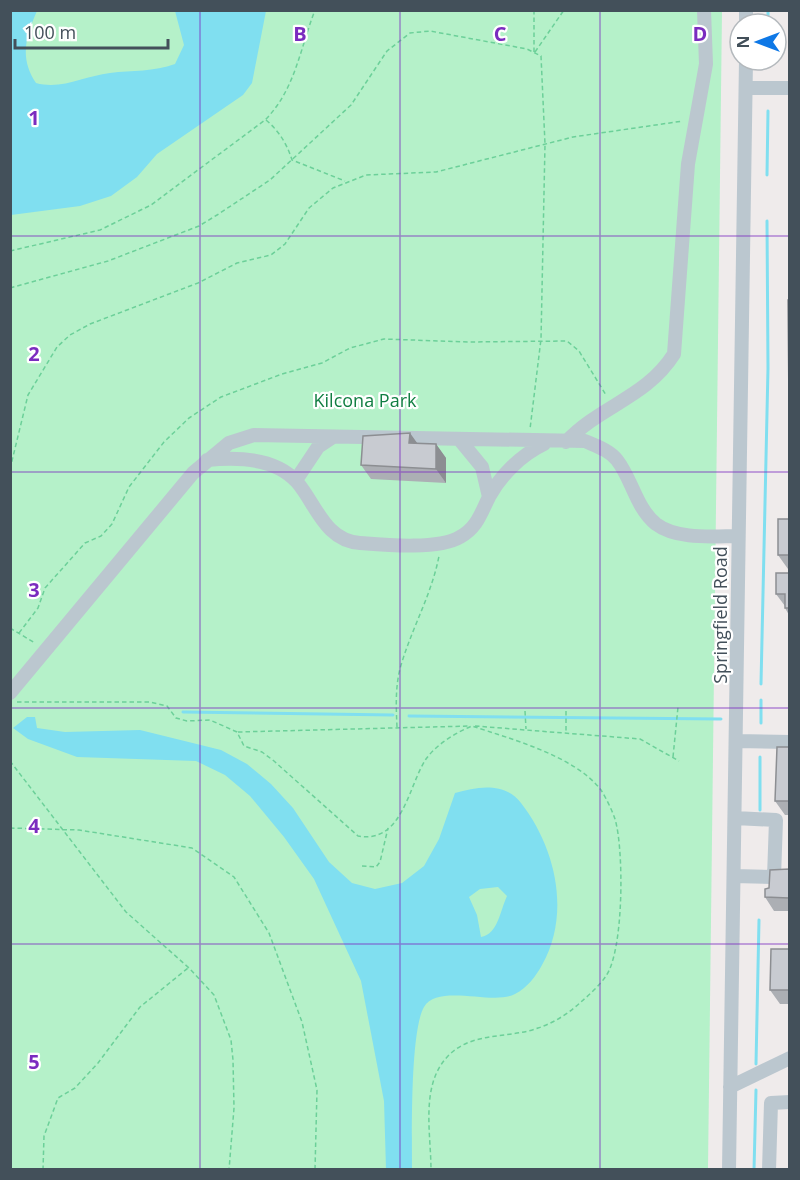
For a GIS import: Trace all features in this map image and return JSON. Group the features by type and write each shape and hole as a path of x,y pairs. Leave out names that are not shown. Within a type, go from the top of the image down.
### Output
{"street":[{"path":"566,442 578,430 612,406 642,390 662,373 674,354 688,164 705,63 705,10"},
{"name":"Springfield Road","path":"729,1170 746,72"},
{"path":"746,88 789,88"},
{"path":"10,693 193,473 229,443 254,435 585,441 604,449 617,460 640,505 657,524 681,534 738,536"},
{"path":"296,480 318,447 333,437"},
{"path":"459,439 482,467 489,497"},
{"path":"207,460 236,457 280,469 296,480 333,532 357,543 442,543 460,538 478,522 489,497 510,468 526,452 548,442"},
{"path":"737,741 782,746"},
{"path":"734,876 774,877 776,814 735,818"},
{"path":"730,1087 789,1058"},
{"path":"769,1170 771,1103 789,1102"}],"path":[{"path":"10,251 100,230 151,205 265,120 275,110 296,74 315,10"},
{"path":"534,10 534,53"},
{"path":"534,53 564,10"},
{"path":"10,288 108,261 199,226 270,180 292,160 351,105 387,51 410,33 430,31 526,49 541,56 545,144 541,339 529,441"},
{"path":"10,470 28,395 46,362 70,335 90,324 198,283 237,263 271,255 285,244 309,208 328,191 346,181 366,175 436,172 545,144 696,118"},
{"path":"265,120 275,128 288,147 292,160"},
{"path":"292,160 346,181"},
{"path":"19,633 38,608 45,588 85,543 101,536 112,524 129,487 164,442 189,418 221,397 282,374 322,363 350,348 384,339 468,342 541,339 567,341 579,351 612,406"},
{"path":"397,728 396,698 401,664 435,579 442,543"},
{"path":"10,627 46,650"},
{"path":"10,703 150,702 167,706 176,718 187,722 210,720 237,732 472,726 640,739 679,761"},
{"path":"673,758 678,707"},
{"path":"525,711 526,730"},
{"path":"566,711 566,733"},
{"path":"237,732 243,746 262,752 358,836 370,839 388,827 409,801 416,776 428,757 453,734 472,726 530,746 574,768 600,790 615,819 621,903 614,952 607,975 581,1002 557,1020 537,1029 488,1036 449,1055 434,1077 429,1108 431,1170"},
{"path":"10,761 126,912 189,968 214,995 231,1040 234,1108 229,1170"},
{"path":"362,866 376,867 380,862 388,827"},
{"path":"10,828 62,829 192,848 234,877 269,933 302,1022 317,1090 315,1170"},
{"path":"43,1170 44,1136 58,1098 75,1088 98,1063 140,1006 189,968"}],"green space":[{"name":"Kilcona Park","path":"10,11 722,11 708,1169 11,1169"}],"water":[{"path":"11,10 37,11 27,38 27,65 36,83 46,85 73,82 118,72 151,70 175,64 184,45 175,11 266,11 252,83 243,95 157,154 137,177 111,196 80,206 11,215"},
{"path":"27,717 35,717 37,728 65,732 140,730 221,750 247,764 271,784 293,808 329,862 352,883 375,889 402,883 424,866 439,839 455,793 491,788 515,796 533,821 551,861 556,882 557,903 556,924 551,945 534,977 515,994 494,998 441,997 431,1000 424,1007 419,1020 414,1060 412,1169 386,1169 384,1101 361,981 314,879 284,837 250,796 225,775 196,761 77,757 28,739 13,728","holes":["498,887 507,896 495,927 487,935 481,937 477,915 469,897 480,889"]}],"building":[{"path":"788,300 789,300 789,405"},
{"path":"410,433 409,443 436,444 436,469 361,465 363,436"},
{"path":"778,519 789,519 789,555 778,555"},
{"path":"776,573 789,573 789,608 785,608 785,594 776,594"},
{"path":"777,747 789,747 789,801 775,801"},
{"path":"789,869 789,898 765,897 765,889 769,888 770,870"},
{"path":"771,949 789,949 789,990 770,990"}],"waterway":[{"path":"767,175 768,111"},
{"path":"761,684 768,368 767,221"},
{"path":"761,700 761,723"},
{"path":"183,712 393,715"},
{"path":"409,716 721,719"},
{"path":"760,757 760,810"},
{"path":"756,1064 759,920"},
{"path":"754,1170 756,1090"}]}
